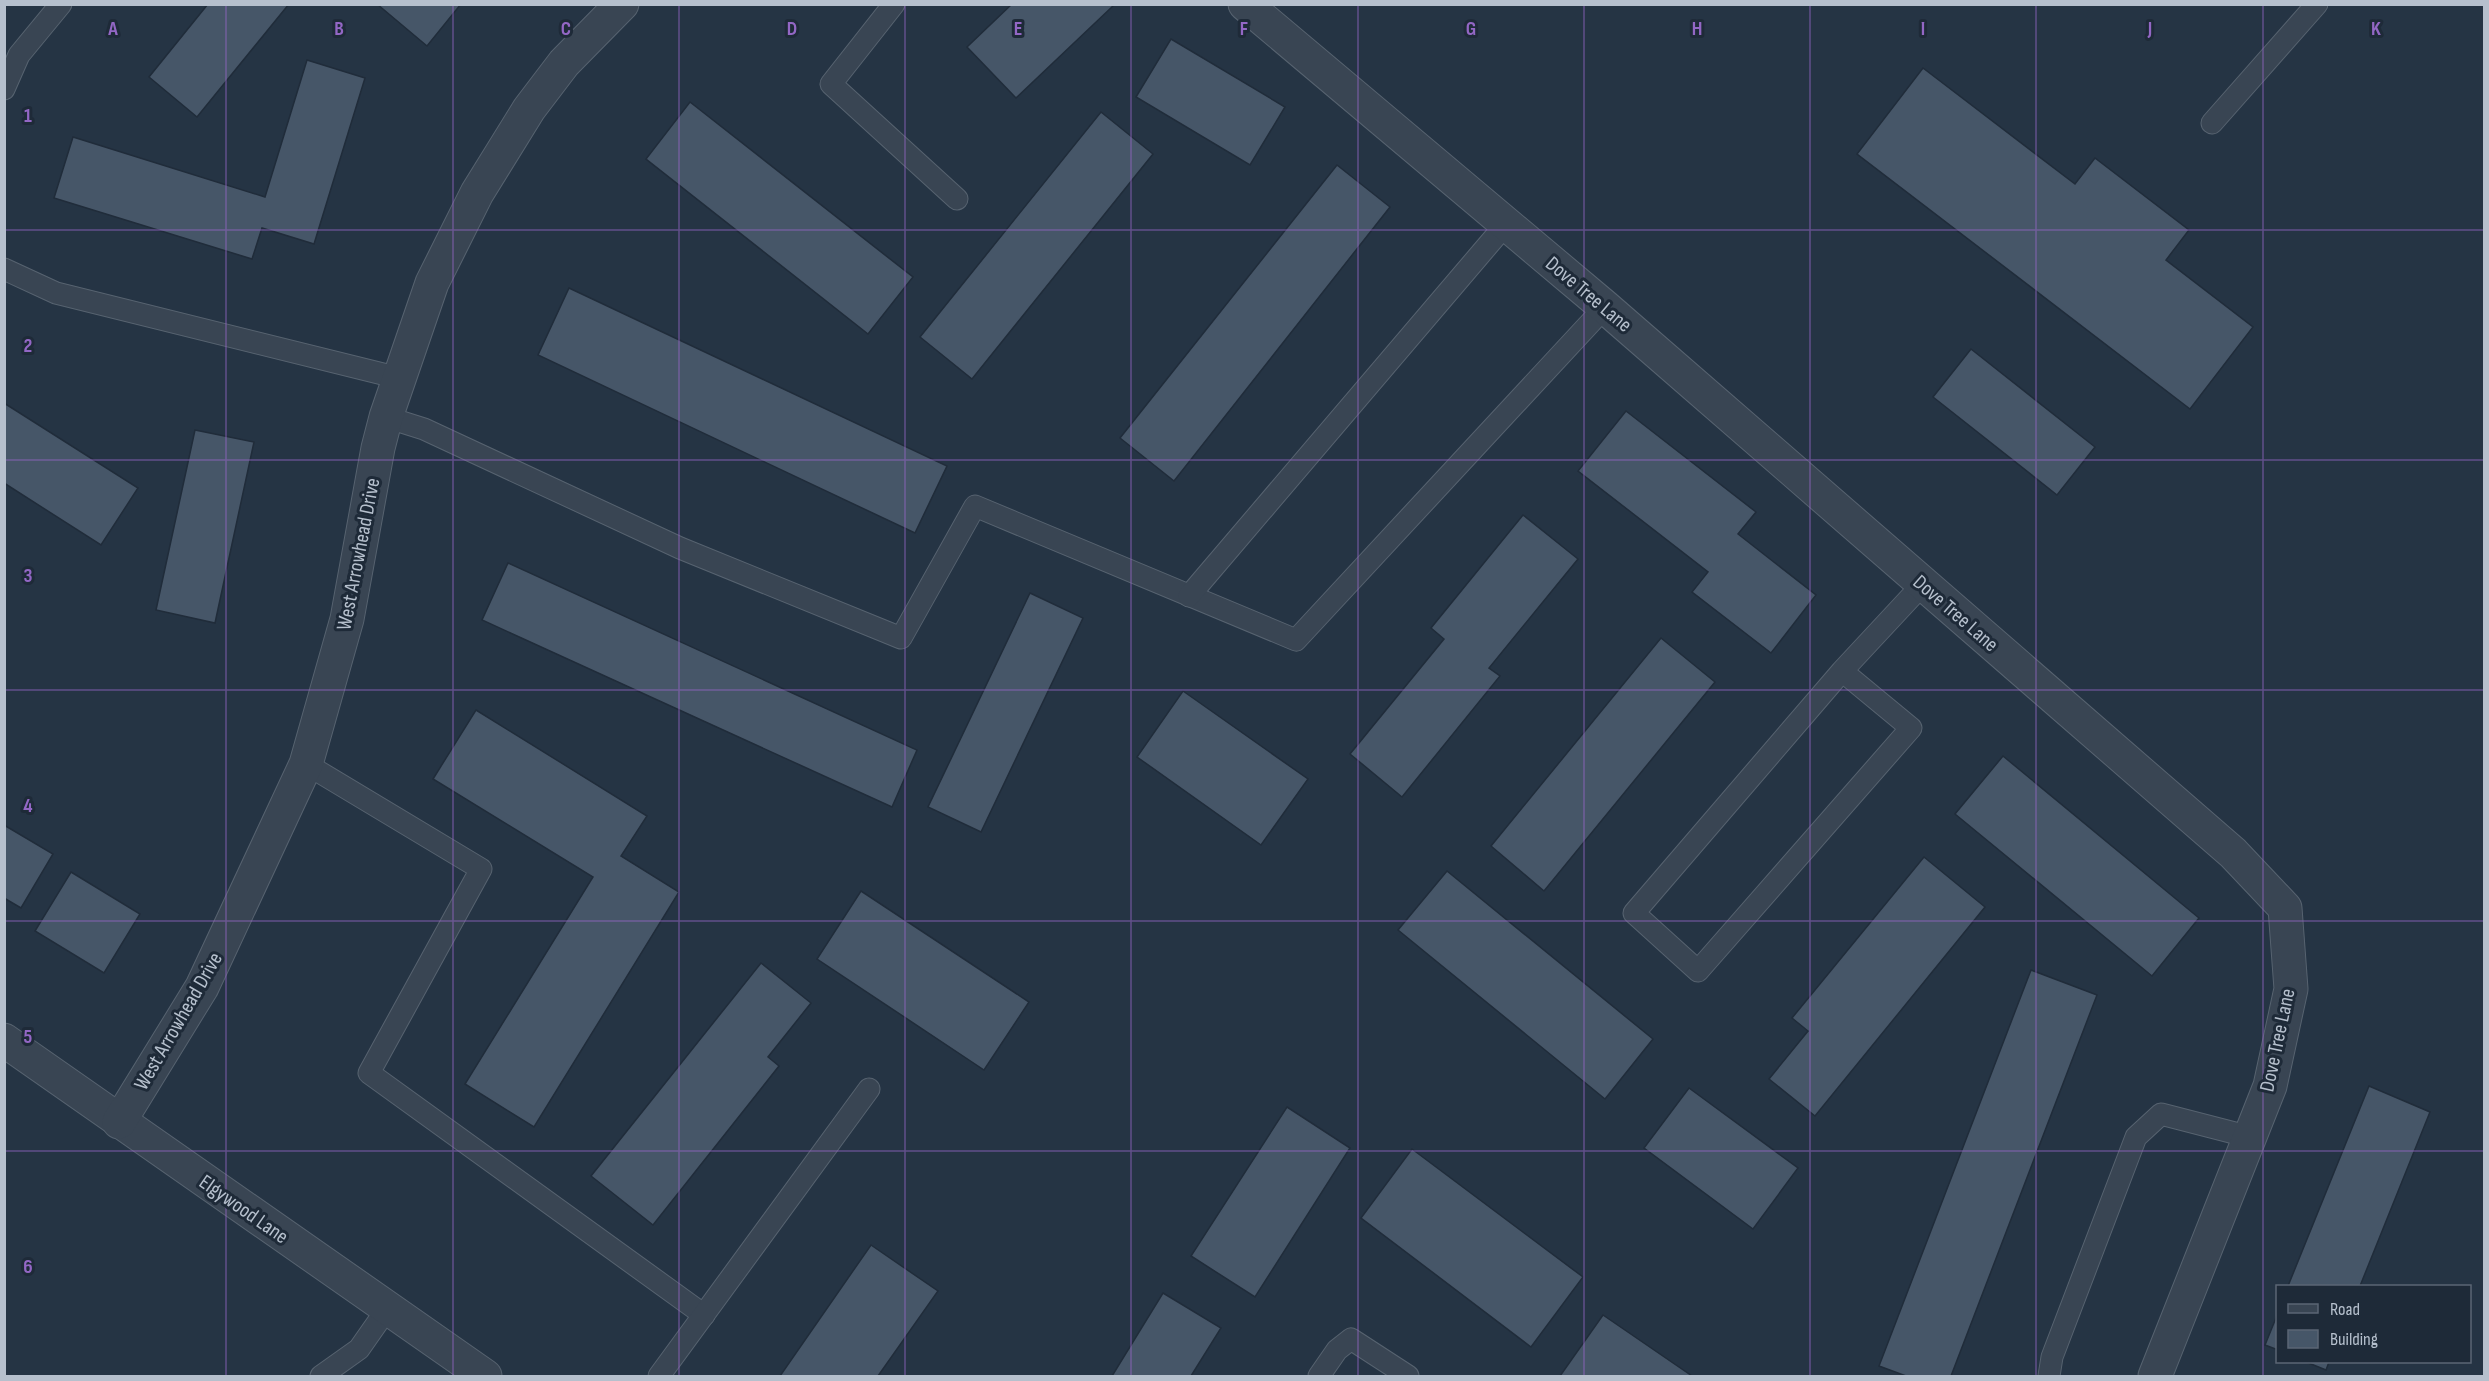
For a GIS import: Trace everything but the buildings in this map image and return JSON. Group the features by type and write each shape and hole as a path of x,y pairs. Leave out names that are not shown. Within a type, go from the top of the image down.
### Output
{"street":[{"name":"West Arrowhead Drive","path":"119,1122 202,987 306,764 347,619 378,448 386,417 432,283 477,193 529,109 564,63 622,4"},
{"name":"Dove Tree Lane","path":"1245,4 1605,307 2233,854 2285,908 2291,989 2270,1086 2155,1377"},
{"name":"Elgywood Lane","path":"4,1040 485,1377"}],"lane":[{"path":"4,89 12,49 61,4"},
{"path":"894,4 831,84 957,199"},
{"path":"2212,123 2317,4"},
{"path":"1189,596 1506,224"},
{"path":"4,269 56,293 399,378"},
{"path":"386,417 424,429 680,548 901,638 975,506 1296,640 1605,307"},
{"path":"1842,671 1911,728 1698,971 1634,912 1842,671 1923,584"},
{"path":"306,764 481,869 369,1073 704,1315"},
{"path":"659,1377 869,1089"},
{"path":"2049,1377 2052,1358 2136,1137 2161,1114 2250,1137"},
{"path":"321,1377 359,1349 387,1309"},
{"path":"1319,1377 1337,1350 1351,1339 1408,1377"}]}
